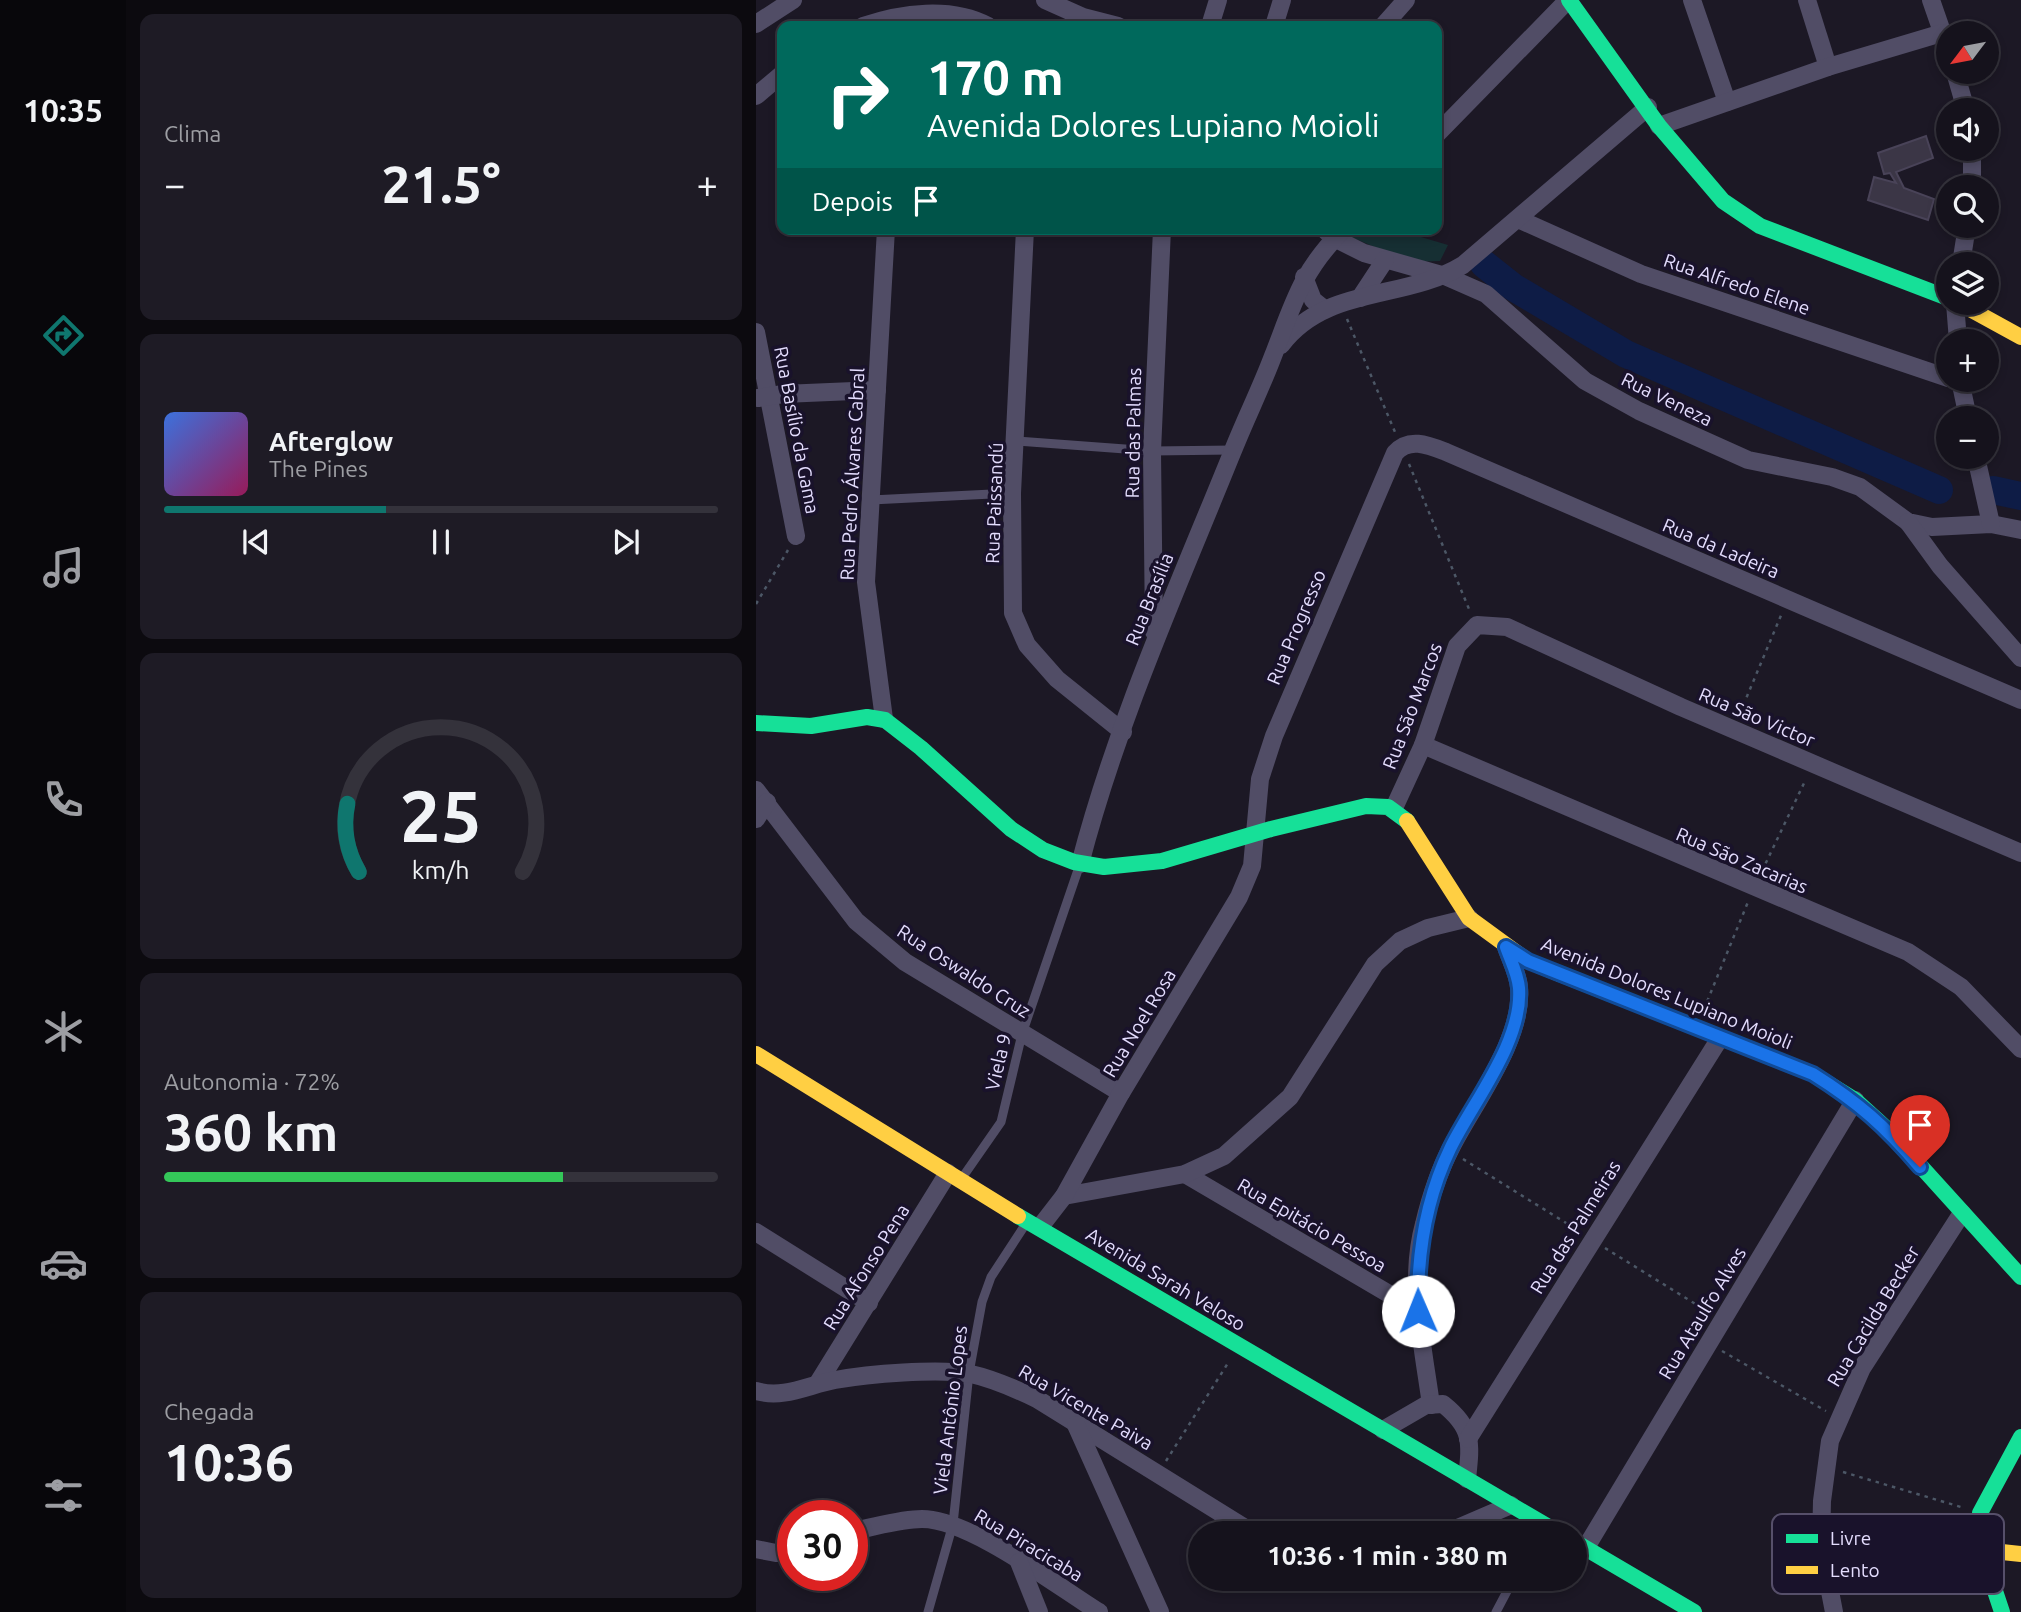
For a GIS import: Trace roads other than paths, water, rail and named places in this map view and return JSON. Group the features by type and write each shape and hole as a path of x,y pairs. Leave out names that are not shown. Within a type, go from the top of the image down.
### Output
{"main road":[{"path":"1569,0 1659,126 1723,201 1760,226 1936,293"},
{"path":"1980,315 2021,337"},
{"path":"756,723 779,726 819,725 869,716 884,719 920,746 1012,830 1080,864 1134,868 1183,858 1256,833 1366,806 1383,805 1394,808"},
{"name":"Avenida Dolores Lupiano Moioli","path":"1394,808 1406,820 1469,918 1506,947 1528,961 1813,1074 1855,1100 1888,1129 1962,1213 2020,1271"},
{"name":"Avenida Sarah Veloso","path":"756,1054 1238,1347 1535,1521"},
{"path":"1980,1514 2021,1437"},
{"path":"1587,1550 1694,1612"},
{"path":"1995,1594 2002,1612"}],"street":[{"path":"756,24 793,0"},
{"path":"1045,0 1099,21"},
{"path":"1212,21 1218,0"},
{"path":"1276,21 1282,0"},
{"path":"1387,21 1406,0"},
{"path":"1442,129 1569,0"},
{"path":"1692,0 1727,102"},
{"path":"1807,0 1828,67"},
{"path":"1931,0 1938,21"},
{"path":"904,21 941,13 979,21"},
{"path":"1659,126 1828,67 1936,43"},
{"path":"756,96 777,78"},
{"path":"1445,276 1518,219 1648,107"},
{"name":"Rua Alfredo Elene","path":"1518,219 1641,274 1936,374"},
{"name":"Rua Pedro Álvares Cabral","path":"884,719 866,582 886,235"},
{"name":"Rua Paissandú","path":"1025,235 1017,441 1012,493 1013,613 1027,645 1057,679 1122,732"},
{"name":"Rua das Palmas","path":"1154,638 1152,451 1162,235"},
{"name":"Rua Brasília","path":"1080,864 1101,786 1154,638 1304,277 1332,235"},
{"name":"Rua Veneza","path":"1339,235 1385,260 1445,276 1486,294 1585,381 1639,411 1748,460 1832,477 1860,487 1908,522 1932,527 1991,524 2021,530"},
{"path":"1360,298 1385,260"},
{"name":"Rua Brasília","path":"1273,355 1300,322 1323,308 1445,276"},
{"path":"1304,277 1313,300 1323,308"},
{"name":"Rua Basílio da Gama","path":"756,332 762,398 796,536"},
{"path":"762,398 877,390"},
{"name":"Rua da Ladeira","path":"1402,445 1416,443 1446,452 2021,700"},
{"name":"Rua Progresso","path":"1256,833 1260,779 1274,736 1361,526 1395,453 1402,445"},
{"path":"1979,469 1991,524"},
{"path":"1908,522 1940,566 2021,658"},
{"name":"Rua São Victor","path":"1476,625 1507,627 1734,730 2021,853"},
{"name":"Rua São Marcos","path":"1394,808 1423,745 1457,646 1476,625"},
{"name":"Rua São Zacarias","path":"1423,745 1908,952 1961,987 2021,1049"},
{"path":"756,819 761,796"},
{"name":"Rua Oswaldo Cruz","path":"761,796 856,921 905,962 1121,1093"},
{"name":"Rua Noel Rosa","path":"1034,1224 1064,1196 1121,1093 1239,897 1252,866 1256,833"},
{"path":"1064,1196 1185,1174 1224,1156 1290,1097 1376,964 1400,941 1428,928 1469,918"},
{"path":"1431,1405 1418,1311 1417,1270 1423,1225 1449,1150 1494,1071 1516,1017 1519,987 1506,947"},
{"name":"Rua das Palmeiras","path":"1468,1439 1720,1038"},
{"name":"Rua Ataulfo Alves","path":"1587,1535 1708,1343 1855,1100"},
{"name":"Rua Epitácio Pessoa","path":"1185,1174 1418,1311"},
{"name":"Rua Afonso Pena","path":"818,1383 955,1176"},
{"name":"Rua Cacilda Becker","path":"1822,1514 1826,1468 1838,1418 1862,1368 1962,1213"},
{"path":"756,1232 869,1303"},
{"name":"Rua Vicente Paiva","path":"756,1391 790,1393 818,1383 849,1378 969,1373 1005,1384 1037,1399 1234,1521"},
{"path":"1383,1430 1409,1412 1443,1404 1461,1419 1468,1439 1467,1479"},
{"path":"1076,1424 1160,1612"},
{"path":"1474,1521 1511,1505"},
{"name":"Rua Piracicaba","path":"868,1528 923,1519 953,1524 981,1538 1099,1612"},
{"path":"756,1549 777,1553"},
{"path":"1019,1562 1039,1612"},
{"name":"Rua Cacilda Becker","path":"1831,1594 1834,1612"}],"lane":[{"path":"1017,441 1152,451 1234,450"},
{"path":"871,500 1012,493"},
{"name":"Viela 9","path":"955,1176 1001,1122 1022,1034 1080,864"},
{"name":"Viela Antônio Lopes","path":"928,1612 953,1524 969,1373 982,1302 991,1277 1034,1224"},
{"path":"1496,1612 1507,1591"}],"waterway":[{"path":"1484,264 1513,287 1626,354 1939,490"},
{"path":"1993,490 2021,496"}]}
